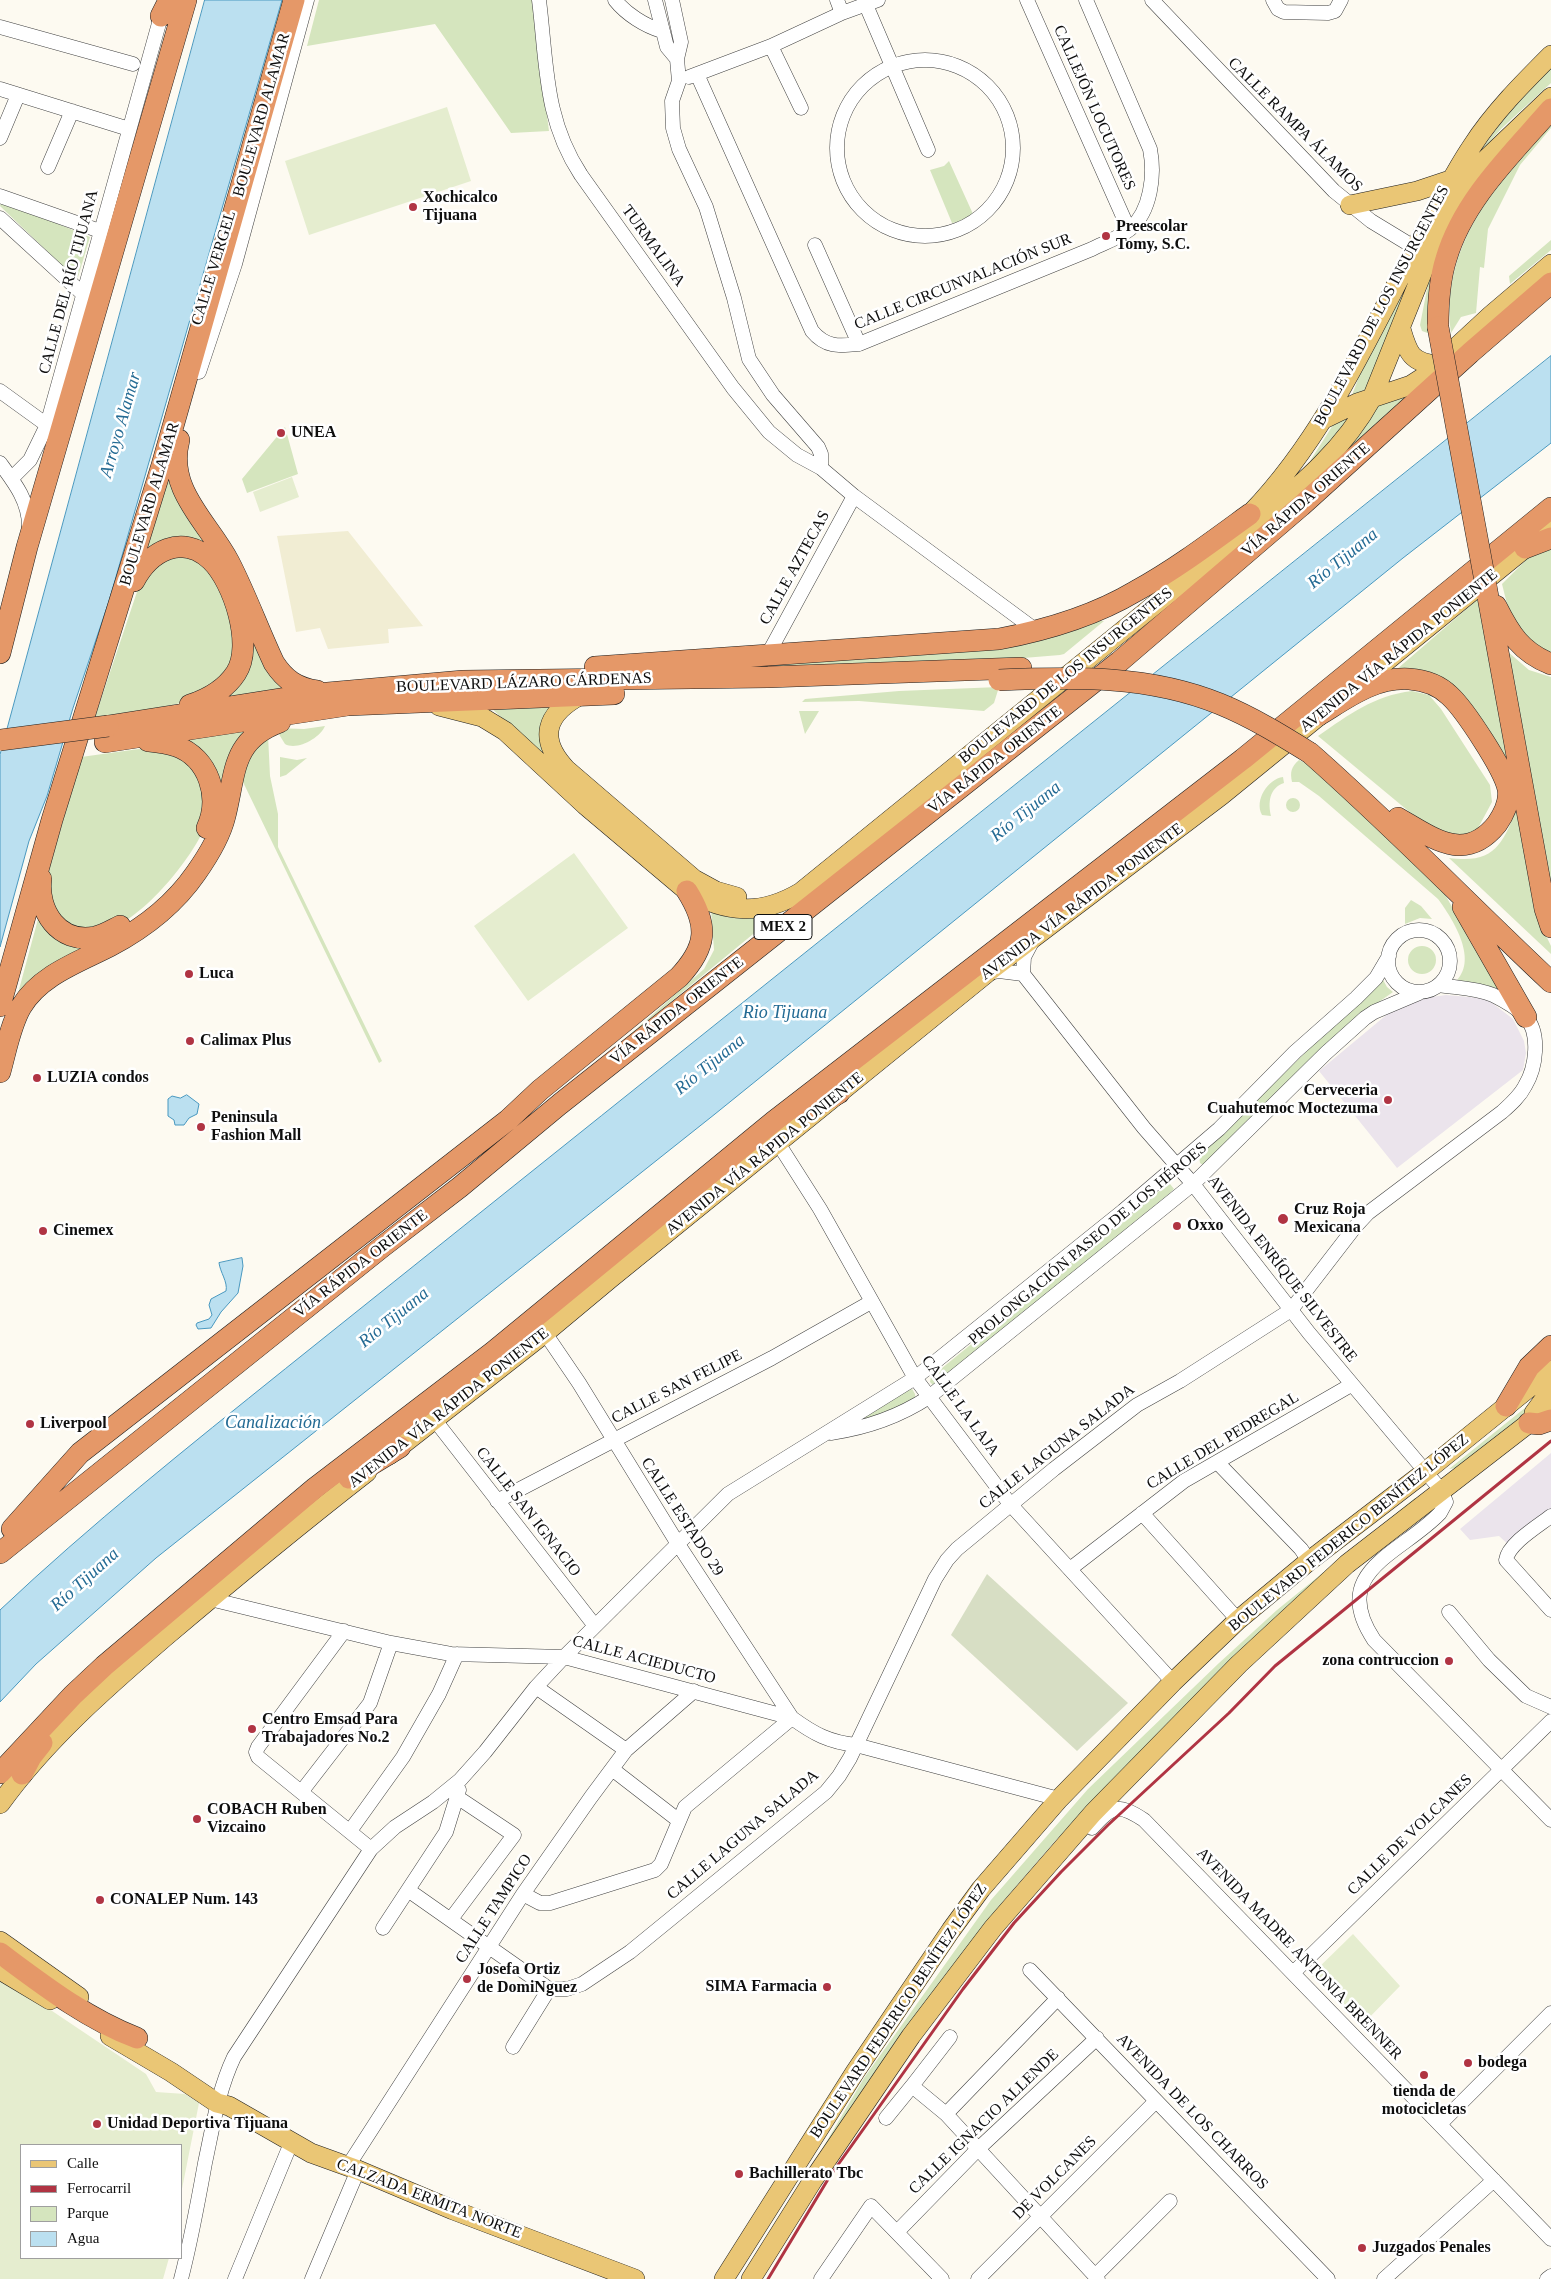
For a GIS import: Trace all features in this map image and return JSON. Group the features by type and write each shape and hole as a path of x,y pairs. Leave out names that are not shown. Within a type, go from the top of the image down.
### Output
{"highway":[{"path":"0,653 27,547 186,0"},
{"path":"283,87 295,0"},
{"name":"BOULEVARD ALAMAR","path":"0,1006 52,820 162,465 295,0"},
{"path":"1551,109 1500,168 1464,216 1446,258 1438,303 1438,327 1545,909 1551,927"},
{"name":"VÍA RÁPIDA ORIENTE","path":"0,1554 374,1253 460,1187 628,1050 1119,662 1301,506 1470,353 1551,283"},
{"path":"162,465 199,372"},
{"path":"199,372 183,424 176,458 179,478 192,510 228,560 274,663 285,678 294,685 309,690 353,697"},
{"name":"AVENIDA VÍA RÁPIDA PONIENTE","path":"0,1773 52,1716 104,1666 332,1475 493,1352 773,1122 1242,760 1551,508"},
{"path":"463,681 600,666 1000,639 1038,632 1077,618 1135,592 1178,566 1250,514"},
{"path":"1525,548 1551,538"},
{"path":"117,614 145,562 153,555 167,549 186,548 204,555 223,575 234,601 243,635 244,644 240,665 224,687 199,702 137,722"},
{"path":"1486,586 1511,635 1535,656 1551,664"},
{"name":"BOULEVARD LÁZARO CÁRDENAS","path":"0,754 463,681 768,677 1091,665 1125,668 1164,675 1224,694 1279,720 1314,749"},
{"name":"BOULEVARD LÁZARO CÁRDENAS","path":"0,740 112,736 137,722 304,695 415,701 1060,677 1124,680 1188,693 1219,703 1251,717 1314,749"},
{"path":"1319,715 1361,690 1380,682 1407,679 1423,681 1437,687 1450,696 1469,719 1499,768 1508,788 1507,804 1502,817 1484,837 1474,843 1460,846 1445,844 1398,818"},
{"path":"0,1072 22,1007 38,987 62,970 111,945 150,922 175,899 196,873 218,836 225,818 235,767 242,750 251,737 266,727 353,697"},
{"path":"52,820 40,888 41,903 46,916 65,933 85,938 105,934 135,917 170,887 191,860 209,825 214,804 211,784 202,766 186,751 176,746 112,736"},
{"path":"1314,749 1398,818 1551,966"},
{"path":"1314,749 1482,917 1551,982"},
{"path":"1448,881 1526,1017"},
{"path":"0,1522 80,1453 508,1120 540,1090 679,978 693,962 702,938 703,926 697,906 687,891"},
{"path":"0,1045 21,929"},
{"path":"508,1120 628,1050"},
{"path":"710,1175 788,1123 838,1093"},
{"path":"1506,1406 1529,1367 1551,1346"},
{"path":"1529,1423 1539,1424 1551,1420"},
{"path":"260,1534 368,1465 400,1447"},
{"path":"0,1544 80,1453"},
{"path":"22,1774 30,1757 92,1685 104,1666"},
{"path":"0,1953 87,2013 115,2030 137,2038"}],"main road":[{"name":"BOULEVARD DE LOS INSURGENTES","path":"581,696 565,704 554,716 549,728 548,741 555,758 592,800 687,891 717,905 748,909 773,906 801,892 1294,491 1334,453 1360,419 1372,398 1401,330 1422,252 1450,180 1489,122 1522,84 1551,55"},
{"name":"BOULEVARD DE LOS INSURGENTES","path":"415,701 472,713 491,722 694,879 716,892 732,897 747,898 759,897 782,889 797,881 836,851 1250,514 1272,491 1296,461 1422,252 1449,214 1469,180 1506,139 1551,97"},
{"path":"1350,205 1417,192 1450,180"},
{"path":"1322,420 1372,398 1411,385 1438,365 1491,315 1551,264"},
{"path":"1401,330 1412,357 1425,364 1438,365"},
{"name":"AVENIDA VÍA RÁPIDA PONIENTE","path":"0,1804 22,1774 96,1698 210,1599 434,1419 545,1333 987,973 1222,795 1551,527"},
{"name":"BOULEVARD FEDERICO BENÍTEZ LÓPEZ","path":"724,2279 854,2072 951,1930 981,1889 1059,1799 1173,1682 1238,1620 1309,1561 1425,1472 1551,1370"},
{"path":"1529,1423 1541,1402 1551,1390"},
{"name":"BOULEVARD FEDERICO BENÍTEZ LÓPEZ","path":"756,2275 864,2104 911,2036 993,1928 1093,1813 1239,1664 1347,1564 1551,1406"},
{"name":"CALZADA ERMITA NORTE","path":"0,1941 222,2101"},
{"name":"CALZADA ERMITA NORTE","path":"0,1970 291,2143 327,2160 353,2168 453,2210 635,2279"}],"street":[{"name":"CALLE VERGEL","path":"199,372 235,264 307,0"},
{"name":"TURMALINA","path":"539,0 553,115 564,147 575,166 756,416 769,432 797,455 821,468 854,496 1038,632"},
{"path":"615,0 622,8 642,22 662,31"},
{"path":"655,0 662,31 670,53 677,59"},
{"path":"672,0 682,42 677,59 679,81 672,101 673,128 680,149 706,207 734,298 749,359 773,395 818,447 822,460 821,468"},
{"path":"837,0 842,13"},
{"name":"CALLEJÓN LOCUTORES","path":"1027,0 1129,230"},
{"name":"CALLE CIRCUNVALACIÓN SUR","path":"697,74 812,331 824,342 831,345 860,344 1092,249 1129,230 1141,214 1150,190 1153,165 1150,150 1086,0"},
{"name":"CALLE RAMPA ÁLAMOS","path":"1152,0 1237,92 1350,205 1371,221 1422,252"},
{"path":"1273,0 1278,9 1284,12 1328,13 1335,10 1341,0"},
{"path":"679,81 771,46 842,13 872,2 892,66 928,150"},
{"name":"CALLE DEL RÍO TIJUANA","path":"12,478 30,460 47,425 129,129 138,66 165,5"},
{"path":"0,27 138,66"},
{"path":"771,46 801,108"},
{"path":"916,60 943,61 969,71 991,89 1006,112 1013,139 1012,167 1002,193 984,214 961,229 931,237 901,233 873,220 852,198 840,170 838,139 846,110 864,85 892,66 916,60"},
{"path":"0,89 129,129"},
{"path":"0,138 18,95"},
{"path":"48,167 72,111"},
{"path":"0,196 100,232"},
{"path":"0,218 83,294"},
{"path":"816,245 860,344"},
{"path":"0,391 47,425"},
{"path":"0,463 12,478 27,508 29,524 27,547"},
{"name":"CALLE AZTECAS","path":"767,656 854,496"},
{"path":"1422,930 1431,932 1439,938 1449,953 1449,971 1439,985 1419,993 1402,987 1396,981 1391,974 1389,956 1396,942 1403,935 1422,930"},
{"path":"987,973 999,971 1023,974 1024,957 1036,936"},
{"name":"PROLONGACIÓN PASEO DE LOS HÉROES","path":"181,2279 234,2056 371,1849 395,1826 433,1802 460,1780 486,1752 536,1687 564,1657 735,1489 916,1378 1177,1166 1219,1129 1295,1052 1356,998 1376,978 1389,956"},
{"name":"AVENIDA ENRÍQUE SILVESTRE","path":"1023,974 1351,1385 1441,1490"},
{"path":"1439,985 1486,992 1506,1002 1526,1017"},
{"name":"PROLONGACIÓN PASEO DE LOS HÉROES","path":"828,1433 863,1426 908,1409 929,1397 1192,1184 1354,1027 1374,1012 1419,993"},
{"name":"CALLE LAGUNA SALADA","path":"549,1989 567,1989 582,1984 637,1946 826,1792 839,1776 856,1744 946,1560 1010,1504 1137,1405 1180,1381 1291,1310 1349,1235 1368,1214 1502,1112 1519,1095 1532,1074 1534,1058 1533,1033 1526,1017"},
{"name":"CALLE LA LAJA","path":"778,1143 820,1209 871,1302 929,1397 1010,1504 1173,1682"},
{"name":"CALLE SAN FELIPE","path":"497,1501 772,1358 871,1302"},
{"name":"CALLE ESTADO 29","path":"545,1333 579,1383 612,1440 678,1544 792,1718"},
{"name":"CALLE DEL PEDREGAL","path":"1070,1568 1169,1492 1217,1462 1351,1385"},
{"name":"CALLE SAN IGNACIO","path":"434,1419 595,1626"},
{"path":"1217,1462 1301,1549 1309,1561"},
{"path":"1441,1490 1446,1502 1440,1513 1367,1574 1359,1592 1359,1610 1365,1626 1374,1640 1551,1820"},
{"path":"1142,1513 1238,1620"},
{"path":"1551,1516 1514,1545 1506,1560 1551,1610"},
{"name":"CALLE ACIEDUCTO","path":"210,1599 391,1643 457,1654 564,1657 792,1718 812,1733 837,1742 856,1744 1059,1799"},
{"path":"1450,1612 1489,1660 1526,1696 1551,1707"},
{"path":"344,1631 256,1750 258,1757 371,1849"},
{"path":"302,1791 370,1703 391,1643"},
{"path":"350,1831 403,1757 438,1694 457,1654"},
{"path":"536,1687 626,1750"},
{"name":"CALLE TAMPICO","path":"312,2279 353,2168 490,1946 564,1834 626,1750 694,1691"},
{"path":"524,1894 540,1903 550,1903 651,1873 661,1864 685,1807 792,1718"},
{"name":"CALLE DE VOLCANES","path":"1293,1973 1551,1722"},
{"path":"612,1769 678,1820"},
{"path":"383,1928 446,1832 460,1780"},
{"path":"450,1919 514,1835 457,1796"},
{"name":"AVENIDA MADRE ANTONIA BRENNER","path":"1012,1907 1038,1886 1101,1817 1113,1810 1127,1809 1144,1820 1551,2239"},
{"path":"408,1890 549,1989 513,2047"},
{"name":"AVENIDA DE LOS CHARROS","path":"1030,1970 1328,2279"},
{"path":"946,2114 1058,1998"},
{"path":"1440,2124 1551,2013"},
{"path":"886,2118 950,2037"},
{"name":"CALLE IGNACIO ALLENDE","path":"897,2232 977,2150 1097,2038"},
{"path":"912,2086 946,2114 1096,2278 1170,2202"},
{"name":"DE VOLCANES","path":"978,2279 1156,2101"},
{"path":"235,2279 291,2143"},
{"path":"1384,2279 1494,2180"},
{"path":"821,2279 871,2206 942,2279"},
{"path":"1547,2279 1551,2276"}],"shaded area":[{"path":"348,531 424,626 388,629 389,643 328,649 320,628 296,632 277,536"},
{"path":"1446,995 1481,998 1491,1002 1513,1019 1524,1041 1526,1053 1523,1070 1397,1168 1319,1071 1390,1012 1417,999"},
{"path":"1551,1453 1551,1514 1510,1546 1499,1536 1470,1540 1460,1529"}],"green space":[{"path":"319,0 532,0 549,131 511,133 435,24 307,46"},
{"path":"1551,67 1551,83 1502,128 1476,157 1506,116"},
{"path":"447,107 471,181 309,235 285,161"},
{"path":"1551,118 1551,128 1520,165 1488,229 1484,268 1480,267 1476,313 1461,317 1451,333 1450,300 1455,270 1464,242 1477,216 1494,191"},
{"path":"949,161 973,214 952,223 930,170 944,166"},
{"path":"1474,191 1436,336 1422,331 1420,325 1429,279"},
{"path":"2,201 90,237 78,277 75,278 0,206"},
{"path":"1551,240 1551,250 1510,284 1509,276"},
{"path":"1411,278 1368,389 1352,395 1360,374"},
{"path":"1420,385 1385,421 1303,488 1377,406"},
{"path":"1362,404 1321,453 1310,461 1333,425"},
{"path":"285,427 298,474 247,493 242,479"},
{"path":"172,456 290,688 217,702 249,652 206,549 140,563"},
{"path":"292,477 299,497 260,512 253,492"},
{"path":"1551,541 1551,656 1527,644 1508,608 1502,584 1544,542"},
{"path":"172,554 205,560 239,631 232,671 194,700 94,720 143,574"},
{"path":"1478,599 1511,772 1493,736 1459,691 1396,670"},
{"path":"1104,621 1064,654 1060,655 1011,659 752,669"},
{"path":"1507,651 1529,670 1551,677 1551,898"},
{"path":"999,687 994,703 984,711 859,701 802,702 805,699 899,691"},
{"path":"1412,691 1429,695 1441,709 1490,785 1492,802 1477,830 1461,838 1436,834 1318,736 1362,707 1385,697"},
{"path":"489,706 550,706 545,715 546,759"},
{"path":"799,711 819,711 805,734"},
{"path":"257,725 237,748 229,770 224,807 214,836 199,864 179,891 156,912 130,931 32,983 17,997 41,908 63,936 93,942 126,931 160,907 190,874 212,838 222,802 217,772 198,751 173,738"},
{"path":"325,726 313,739 296,746 285,744 275,728 304,729"},
{"path":"268,735 270,776 278,814 278,847 382,1061 379,1063 242,780 246,760"},
{"path":"146,748 161,749 196,766 208,813 208,818 202,832 181,867 166,885 134,915 118,925 104,930 65,927 45,893 45,884 81,757"},
{"path":"280,757 297,760 307,758 286,775 280,777"},
{"path":"1299,760 1313,767 1442,889 1485,966 1503,993 1488,986 1457,980 1463,971 1465,961 1464,950 1456,927 1438,899 1319,796 1299,782 1292,782 1292,770"},
{"path":"1283,777 1284,783 1275,788 1271,796 1271,816 1262,815 1260,803 1264,791 1272,782"},
{"path":"1290,798 1296,798 1300,805 1296,812 1290,812 1286,808 1286,802"},
{"path":"1518,806 1539,921 1551,946 1551,954 1449,858 1477,858 1495,849 1502,841"},
{"path":"574,853 628,928 528,1001 474,926"},
{"path":"1411,900 1421,906 1432,919 1420,918 1405,924 1405,908"},
{"path":"786,907 617,1046 704,969 714,950 711,909"},
{"path":"1422,946 1432,950 1436,960 1432,970 1422,974 1412,970 1408,960 1412,950"},
{"path":"1382,978 1387,987 1393,992 1349,1023 1203,1165 1200,1163 1199,1156"},
{"path":"1170,1184 1174,1189 1170,1193 936,1384 933,1385 930,1382 931,1377"},
{"path":"911,1387 915,1394 915,1400 854,1426 852,1422"},
{"path":"1551,1387 1523,1417 1457,1468 1449,1469"},
{"path":"1415,1498 1418,1502 1097,1797 1055,1841 999,1906 808,2173 864,2078 991,1900 1088,1789 1277,1610"},
{"path":"987,1574 1128,1703 1077,1751 951,1635"},
{"path":"1353,1934 1400,1986 1362,2025 1311,1975"},
{"name":"Unidad Deportiva Tijuana","path":"0,1976 146,2074 156,2092 185,2094 199,2103 182,2189 182,2144 20,2144 20,2259 169,2259 163,2279 0,2279"}],"water":[{"name":"Arroyo Alamar","path":"205,0 282,0 109,601 73,708 47,796 29,841 0,947 0,755"},
{"name":"Rio Tijuana","path":"1551,356 1551,443 1403,558 715,1114 156,1558 36,1664 0,1702 0,1610 69,1547 249,1398"},
{"path":"187,1095 199,1104 197,1114 189,1118 184,1125 175,1125 174,1120 168,1116 168,1099 172,1096 180,1098"},
{"path":"242,1258 243,1266 238,1293 221,1312 211,1328 198,1329 197,1323 209,1319 212,1315 209,1305 211,1299 226,1291 226,1284 219,1263"}],"railway":[{"path":"768,2279 830,2176 963,1989 1014,1923 1061,1872 1108,1825 1229,1713 1275,1666 1551,1441"}],"place":[{"name":"Xochicalco Tijuana","path":"413,207"},
{"name":"Preescolar Tomy, S.C.","path":"1106,236"},
{"name":"UNEA","path":"281,433"},
{"name":"Luca","path":"189,974"},
{"name":"Calimax Plus","path":"190,1041"},
{"name":"LUZIA condos","path":"37,1078"},
{"name":"Cerveceria Cuahutemoc Moctezuma","path":"1388,1100"},
{"name":"Peninsula Fashion Mall","path":"201,1127"},
{"name":"Cruz Roja Mexicana","path":"1283,1219"},
{"name":"Oxxo","path":"1177,1226"},
{"name":"Cinemex","path":"43,1231"},
{"name":"Liverpool","path":"30,1424"},
{"name":"zona contruccion","path":"1449,1661"},
{"name":"Centro Emsad Para Trabajadores No.2","path":"252,1729"},
{"name":"COBACH Ruben Vizcaino","path":"197,1819"},
{"name":"CONALEP Num. 143","path":"100,1900"},
{"name":"Josefa Ortiz de DomiNguez","path":"467,1979"},
{"name":"SIMA Farmacia","path":"827,1987"},
{"name":"bodega","path":"1468,2063"},
{"name":"tienda de motocicletas","path":"1424,2075"},
{"name":"Unidad Deportiva Tijuana","path":"97,2124"},
{"name":"Bachillerato Tbc","path":"739,2174"},
{"name":"Juzgados Penales","path":"1362,2248"}],"water label":[{"name":"Río Tijuana","path":"1343,559"},
{"name":"Río Tijuana","path":"1026,812"},
{"name":"Río Tijuana","path":"710,1065"},
{"name":"Río Tijuana","path":"394,1318"},
{"name":"Canalización","path":"273,1423"},
{"name":"Río Tijuana","path":"85,1580"}]}
